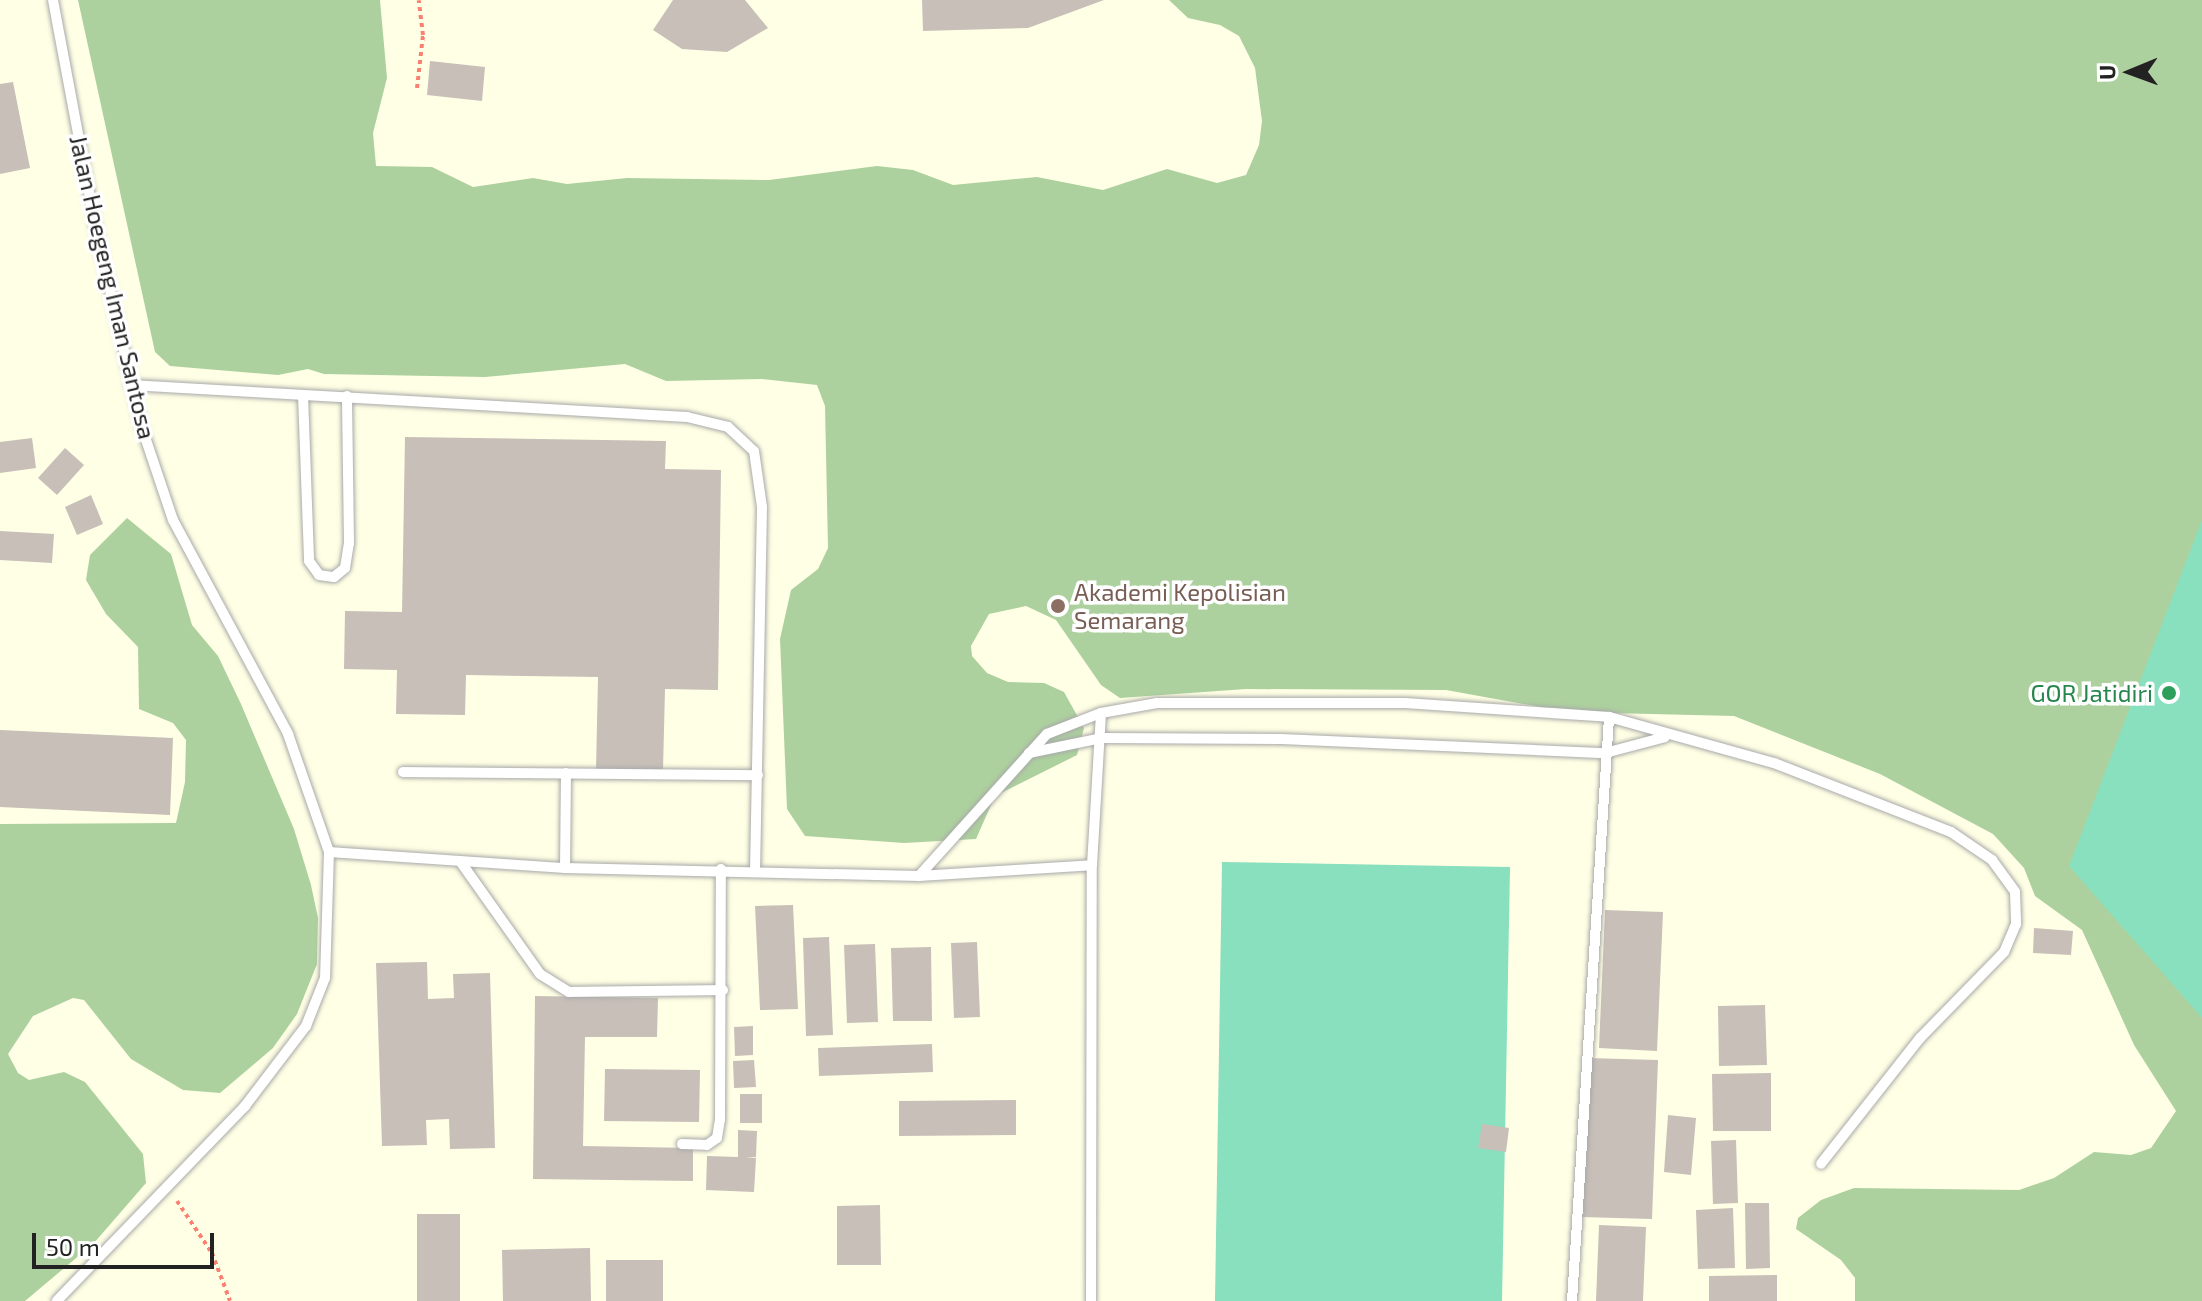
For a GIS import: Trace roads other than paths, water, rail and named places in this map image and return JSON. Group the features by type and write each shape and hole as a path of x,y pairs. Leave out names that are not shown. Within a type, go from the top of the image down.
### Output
{"lane":[{"name":"Jalan Hoegeng Iman Santosa","path":"53,0 130,385 173,520 288,734 329,852 325,978 306,1026 245,1106 57,1301"},
{"path":"130,385 687,417 728,427 754,451 762,507 755,869"},
{"path":"303,395 309,561 319,575 334,577 345,568 349,543 347,396"},
{"path":"919,876 1047,734 1101,713 1157,703 1390,703 1609,717 1667,737 1774,763 1951,832 1992,860 2015,892 2016,924 2004,952 1920,1038 1821,1164"},
{"path":"1091,1301 1092,865 1102,738 1101,713"},
{"path":"1572,1301 1609,717"},
{"path":"1027,753 1102,738 1281,739 1605,753 1667,737"},
{"path":"403,772 758,775"},
{"path":"565,868 566,773"},
{"path":"329,852 565,868 755,869 919,876 1092,865"},
{"path":"460,861 540,974 569,992 723,990"},
{"path":"682,1144 707,1145 717,1138 723,990 721,869"}],"place":[{"name":"Akademi Kepolisian Semarang","path":"1058,606"},
{"name":"GOR Jatidiri","path":"2169,693"}]}
